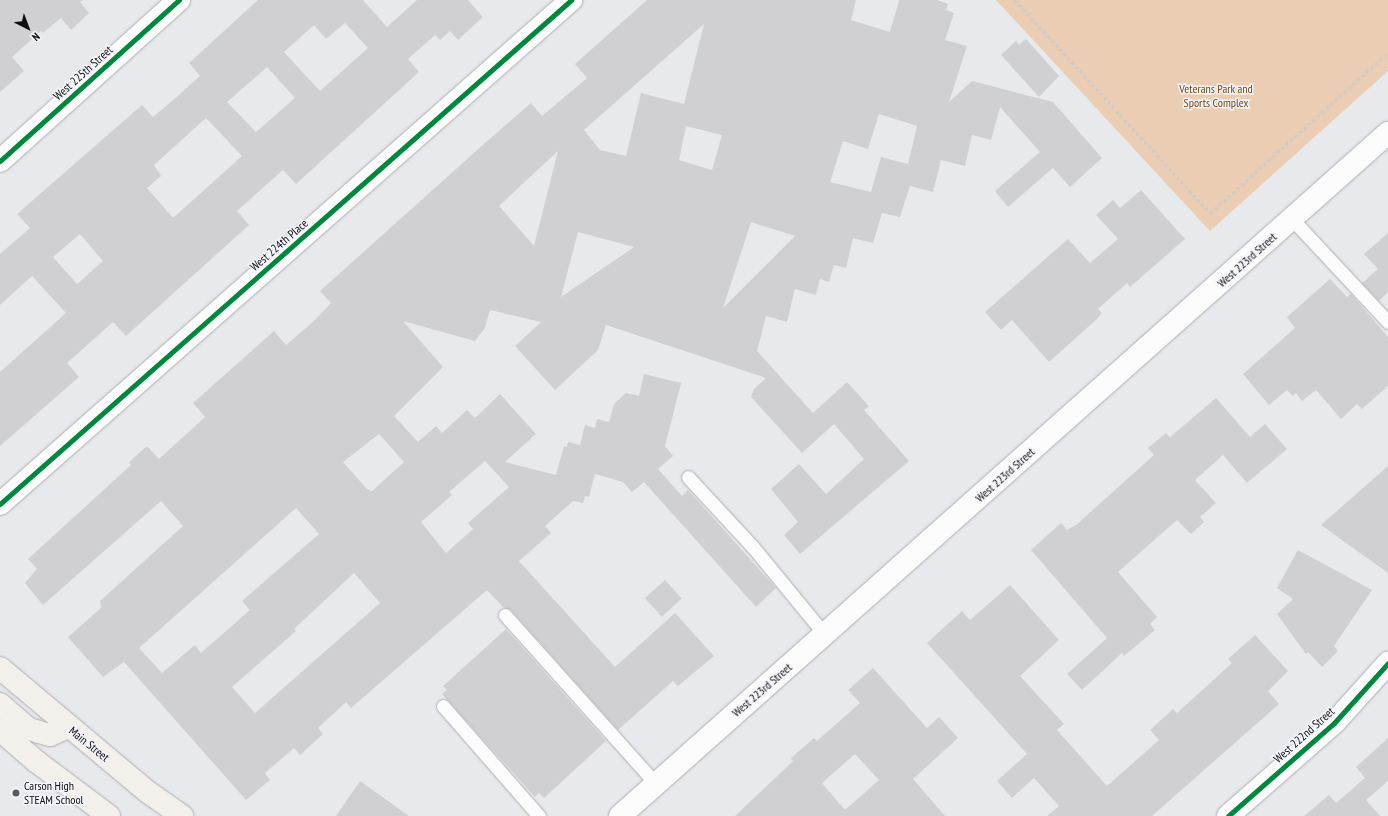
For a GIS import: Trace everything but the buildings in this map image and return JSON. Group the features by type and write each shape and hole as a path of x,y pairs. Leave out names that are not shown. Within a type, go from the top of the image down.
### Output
{"main road":[{"name":"Main Street","path":"0,668 68,727 182,816"},
{"path":"0,704 29,729 50,735 68,727"},
{"path":"0,730 36,762 109,816"}],"street":[{"name":"West 225th Street","path":"0,161 179,0"},
{"name":"West 224th Place","path":"0,504 571,0"},
{"name":"West 223rd Street","path":"623,815 1388,133"},
{"name":"West 222nd Street","path":"1228,816 1334,723 1388,663"}],"lane":[{"path":"1292,219 1388,322"},
{"path":"688,477 752,546 825,635"},
{"path":"505,615 656,784"},
{"path":"443,706 539,816"}],"path":[{"path":"1015,0 1210,213 1388,53"}],"green space":[{"name":"Veterans Park and Sports Complex","path":"996,0 1388,0 1388,71 1210,231"}],"cycle path":[{"path":"0,161 179,0"},
{"path":"0,504 571,0"},
{"path":"1228,816 1334,723 1388,663"}],"place":[{"name":"Carson High STEAM School","path":"16,793"}]}
